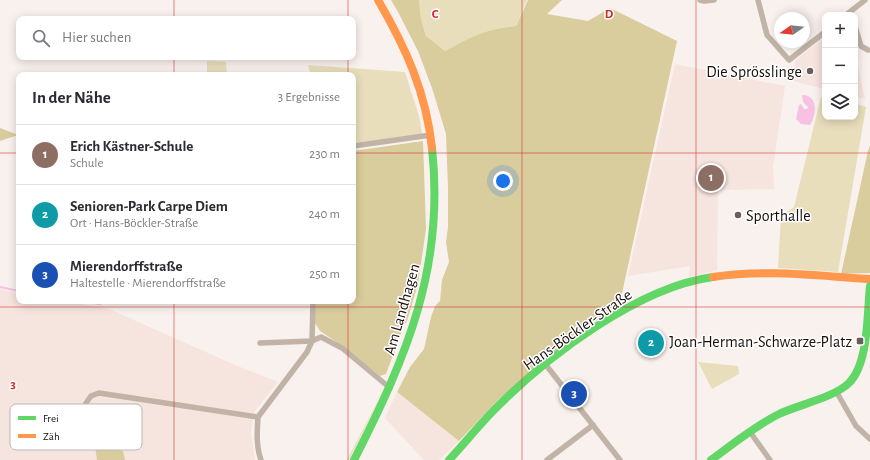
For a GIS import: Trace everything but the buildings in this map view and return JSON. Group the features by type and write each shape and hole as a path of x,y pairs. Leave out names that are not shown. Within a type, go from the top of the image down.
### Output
{"street":[{"name":"Am Landhagen","path":"354,460 390,388 412,330 426,284 435,230 437,189 427,111 418,80 405,48 378,0"},
{"path":"703,0 714,0"},
{"path":"758,0 767,35 789,60 822,34"},
{"path":"850,12 865,0"},
{"path":"858,36 861,46 868,50"},
{"path":"356,146 431,135"},
{"name":"Hans-Böckler-Straße","path":"449,460 502,403 546,365 590,333 643,299 666,289 696,280 739,273 773,272 870,279"},
{"path":"711,460 750,432 779,414 836,391 849,383 857,371 864,347 868,324 870,286"},
{"path":"261,460 258,453 258,417 307,352 312,341 313,304"},
{"path":"260,343 312,341 322,337 342,348 390,388"},
{"path":"546,365 620,460"},
{"path":"836,391 856,426 870,439"},
{"path":"86,404 91,396 99,393 258,417"},
{"path":"547,460 593,425"},
{"path":"750,432 770,460"}],"shaded area":[{"path":"391,0 419,0 421,19 426,36 445,51 463,41 487,31 516,26 528,0 562,0 547,14 588,21 610,8 677,41 619,307 578,332 498,400 459,441 397,392 410,367 424,349 431,317 435,306 440,301 442,280 449,262 446,242 448,227 448,188 446,134 432,88 418,51"},
{"path":"419,0 527,0 516,26 487,31 463,41 445,51 426,36 421,19"},
{"name":"Die Sprösslinge","path":"822,39 822,88 793,81 795,61"},
{"path":"207,61 226,62 227,72 207,72"},
{"path":"675,64 785,86 773,167 774,189 718,190 717,270 689,277 690,266 628,276"},
{"path":"308,65 405,72 419,116 422,134 356,143 356,72 310,72"},
{"path":"858,67 865,99 858,98"},
{"path":"802,95 811,98 815,106 814,116 810,125 801,124 796,119 799,105 801,104 804,109 807,109 808,107 803,102"},
{"path":"821,97 822,120 858,120 858,105 866,107 838,272 778,268 781,216 794,207"},
{"path":"0,128 16,134 16,136 0,141"},
{"path":"423,141 426,229 418,284 407,321 404,325 386,374 380,376 344,347 320,331 315,323 315,304 356,304 356,151"},
{"path":"870,145 870,273 841,274 868,151"},
{"path":"0,289 16,292 16,304 81,304 109,309 235,365 278,382 254,412 251,432 255,460 0,460"},
{"path":"698,362 738,366 739,374 712,389"},
{"path":"384,389 349,460 347,460"},
{"path":"397,392 459,441 439,460 424,460 385,418"},
{"path":"96,450 123,451 125,460 97,460"}],"waterway":[{"path":"0,287 16,290"}],"traffic: fast":[{"path":"354,460 390,384 418,310 427,272 433,232 435,191 432,148"},
{"path":"449,460 490,414 517,388 568,346 625,309 655,294 684,283 713,277"},
{"path":"711,460 761,424 779,414 835,392 849,383 856,374 864,351 870,286"}],"traffic: slow":[{"path":"378,0 406,53 420,89 432,148"},
{"path":"713,277 772,273 870,279"}],"place":[{"name":"Die Sprösslinge","path":"810,71"},
{"name":"Erich Kästner-Schule","path":"711,178"},
{"name":"Sporthalle","path":"738,215"},
{"name":"Joan-Herman-Schwarze-Platz","path":"860,341"},
{"name":"Senioren-Park Carpe Diem","path":"651,343"},
{"name":"Mierendorffstraße","path":"574,394"}]}
